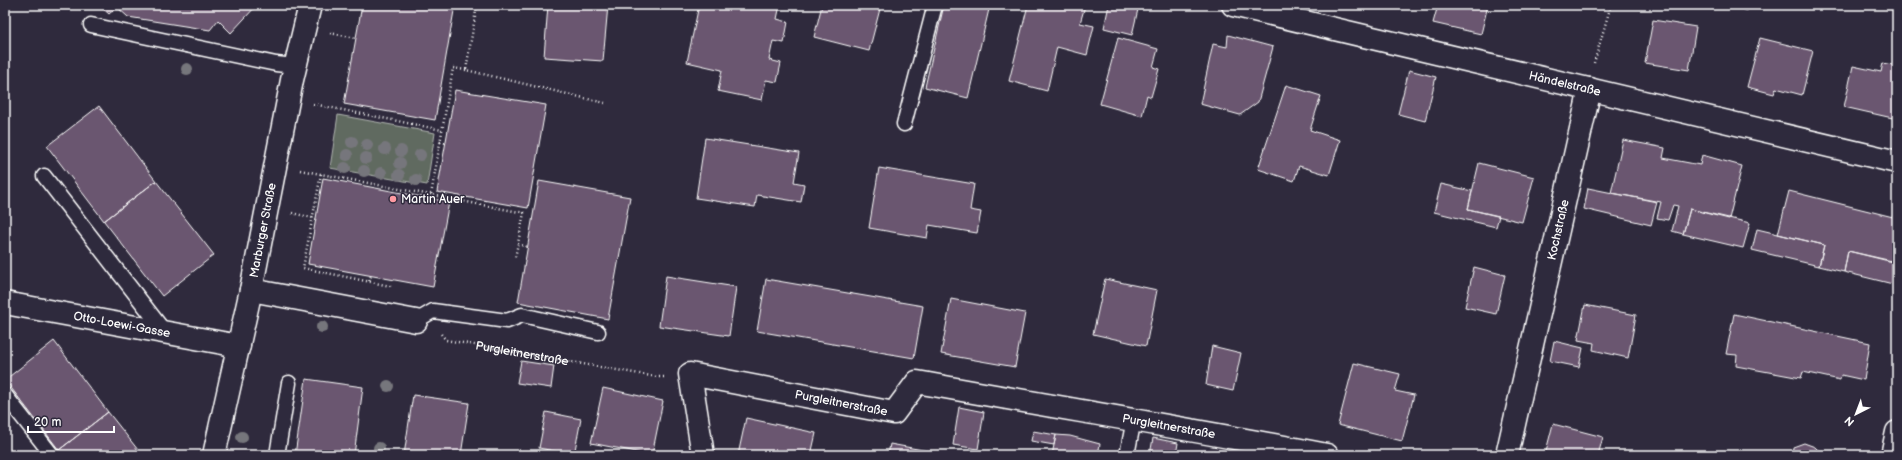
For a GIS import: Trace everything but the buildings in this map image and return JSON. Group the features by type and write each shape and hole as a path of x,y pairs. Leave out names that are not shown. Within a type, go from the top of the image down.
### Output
{"street":[{"name":"Marburger Straße","path":"214,455 251,290 295,66 310,5"},
{"name":"Händelstraße","path":"1233,5 1897,162"},
{"name":"Kochstraße","path":"1507,455 1590,90"},
{"path":"251,290 416,321"},
{"name":"Otto-Loewi-Gasse","path":"5,303 239,346"},
{"path":"690,374 703,455"},
{"name":"Purgleitnerstraße","path":"690,374 894,412 917,382 1065,409 1134,419 1327,455"},
{"path":"1892,455 1897,432"}],"lane":[{"path":"904,124 935,5"},
{"path":"91,25 276,64 295,66"},
{"path":"44,176 164,331"},
{"path":"416,321 433,310 507,321 522,315 598,332"},
{"path":"277,455 288,383"},
{"path":"5,395 52,455"},
{"path":"1127,455 1134,419"}],"path":[{"path":"466,70 477,5"},
{"path":"1590,90 1594,66 1611,5"},
{"path":"327,33 356,38"},
{"path":"431,195 453,68 605,103"},
{"path":"307,102 442,130"},
{"path":"440,142 446,143"},
{"path":"294,169 524,213 515,258"},
{"path":"321,174 303,268 390,286 385,315"},
{"path":"288,211 313,218"},
{"path":"518,244 528,247"},
{"path":"369,281 371,276"},
{"name":"Purgleitnerstraße","path":"416,321 437,330 446,340 657,377 690,374"}],"shaded area":[{"path":"338,115 435,133 427,185 330,168"}],"place":[{"name":"Martin Auer","path":"393,199"}]}
